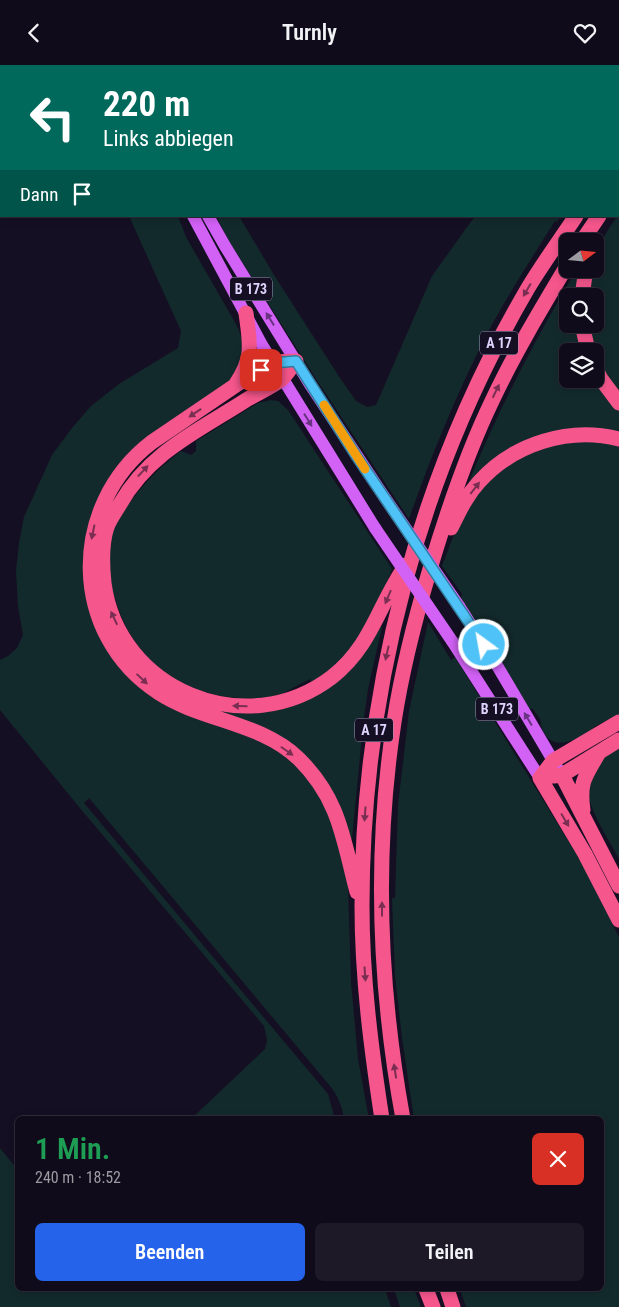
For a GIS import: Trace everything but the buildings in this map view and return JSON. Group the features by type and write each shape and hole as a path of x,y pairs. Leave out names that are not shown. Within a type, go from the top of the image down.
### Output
{"highway":[{"name":"A 17","path":"382,1116 369,1024 362,908 366,811 377,709 395,619 439,476 480,379 529,287 575,217"},
{"path":"588,233 599,217"},
{"path":"597,233 600,217"},
{"name":"A 17","path":"403,1116 391,1046 383,955 382,880 384,814 394,720 403,671 438,542 459,479 492,402 520,345 560,278"},
{"path":"236,385 245,371 251,347 246,313"},
{"path":"296,361 273,363 236,385 139,452 113,483 103,503 95,524 90,547 90,566 95,602 108,637 119,654 146,683 159,693 178,703 266,738 296,757 308,769 326,792 339,821 362,908"},
{"path":"296,361 283,379 170,447 142,472 124,496 108,526 102,560 110,610 127,643 148,668 162,680 180,692 200,699 226,705 251,706 267,705 296,697 332,677 350,661 372,631 394,582 413,556"},
{"path":"604,383 619,403"},
{"path":"438,542 451,527 461,506 478,483 489,472 522,450 569,435 584,434 619,439"},
{"path":"540,778 554,761 619,722"},
{"path":"540,778 562,775 619,740"},
{"path":"584,815 581,793 583,781 598,753"},
{"name":"B 173","path":"562,775 619,886"},
{"name":"B 173","path":"540,778 585,854 619,920"},
{"path":"427,1291 432,1307"},
{"path":"448,1291 453,1307"}],"main road":[{"name":"B 173","path":"194,217 273,363 375,527 452,641 540,778"},
{"name":"B 173","path":"209,217 224,246 296,361 492,657 562,775"}],"green space":[{"path":"129,217 178,217 186,237 237,326 244,344 243,361 229,381 107,484 106,641 293,761 322,796 345,865 348,887 351,982 358,1059 368,1116 343,1116 339,1101 330,1086 89,798 84,803 328,1094 334,1116 194,1116 265,1049 267,1040 264,1026 79,807 0,710 0,660 17,648 23,635 18,606 16,571 24,517 52,455 91,406 119,384 178,348 181,331"},
{"path":"217,217 240,217 338,375 356,401 367,407 376,405 432,276 474,217 560,217 557,222 555,221 528,264 486,336 444,426 409,519 318,382 230,243"},
{"path":"616,217 619,217 619,395 604,372 604,343 592,343 589,333 604,333 604,288 587,288 589,278 604,278 604,238"},
{"path":"572,278 579,278 578,288 566,288"},
{"path":"559,300 559,333 579,333 582,343 559,343 559,388 602,388 619,410 619,434 569,430 467,486 491,430"},
{"path":"271,400 278,401 288,410 392,569 372,621 340,664 313,684 310,679 285,692 269,697 243,698 218,695 194,688 172,677 153,662 137,644 124,623 109,580 107,572 108,549 112,531 128,505 148,480 164,465 181,451 191,455 196,451 196,441 258,403"},
{"path":"570,440 619,444 619,714 594,727 580,737 559,743 548,738 542,729 540,719 533,709 527,708 486,636 461,598 462,594 442,566 457,526 480,487 517,457"},
{"path":"428,622 451,660 455,657 583,865 619,937 619,1307 466,1307 461,1291 604,1291 604,1116 414,1116 395,976 392,898 395,898 398,805 409,711"},
{"path":"380,626 382,627 368,689 352,839 350,840 312,765 208,707 290,703"},
{"path":"619,746 619,859 593,810 587,789 588,780 593,770"},
{"path":"0,1148 15,1167 15,1291 386,1291 391,1307 0,1307"},
{"path":"395,1291 415,1291 421,1307 400,1307"}],"slow traffic":[{"path":"324,405 365,469"}],"route":[{"path":"261,370 273,363 296,361 357,457 484,645"}]}
